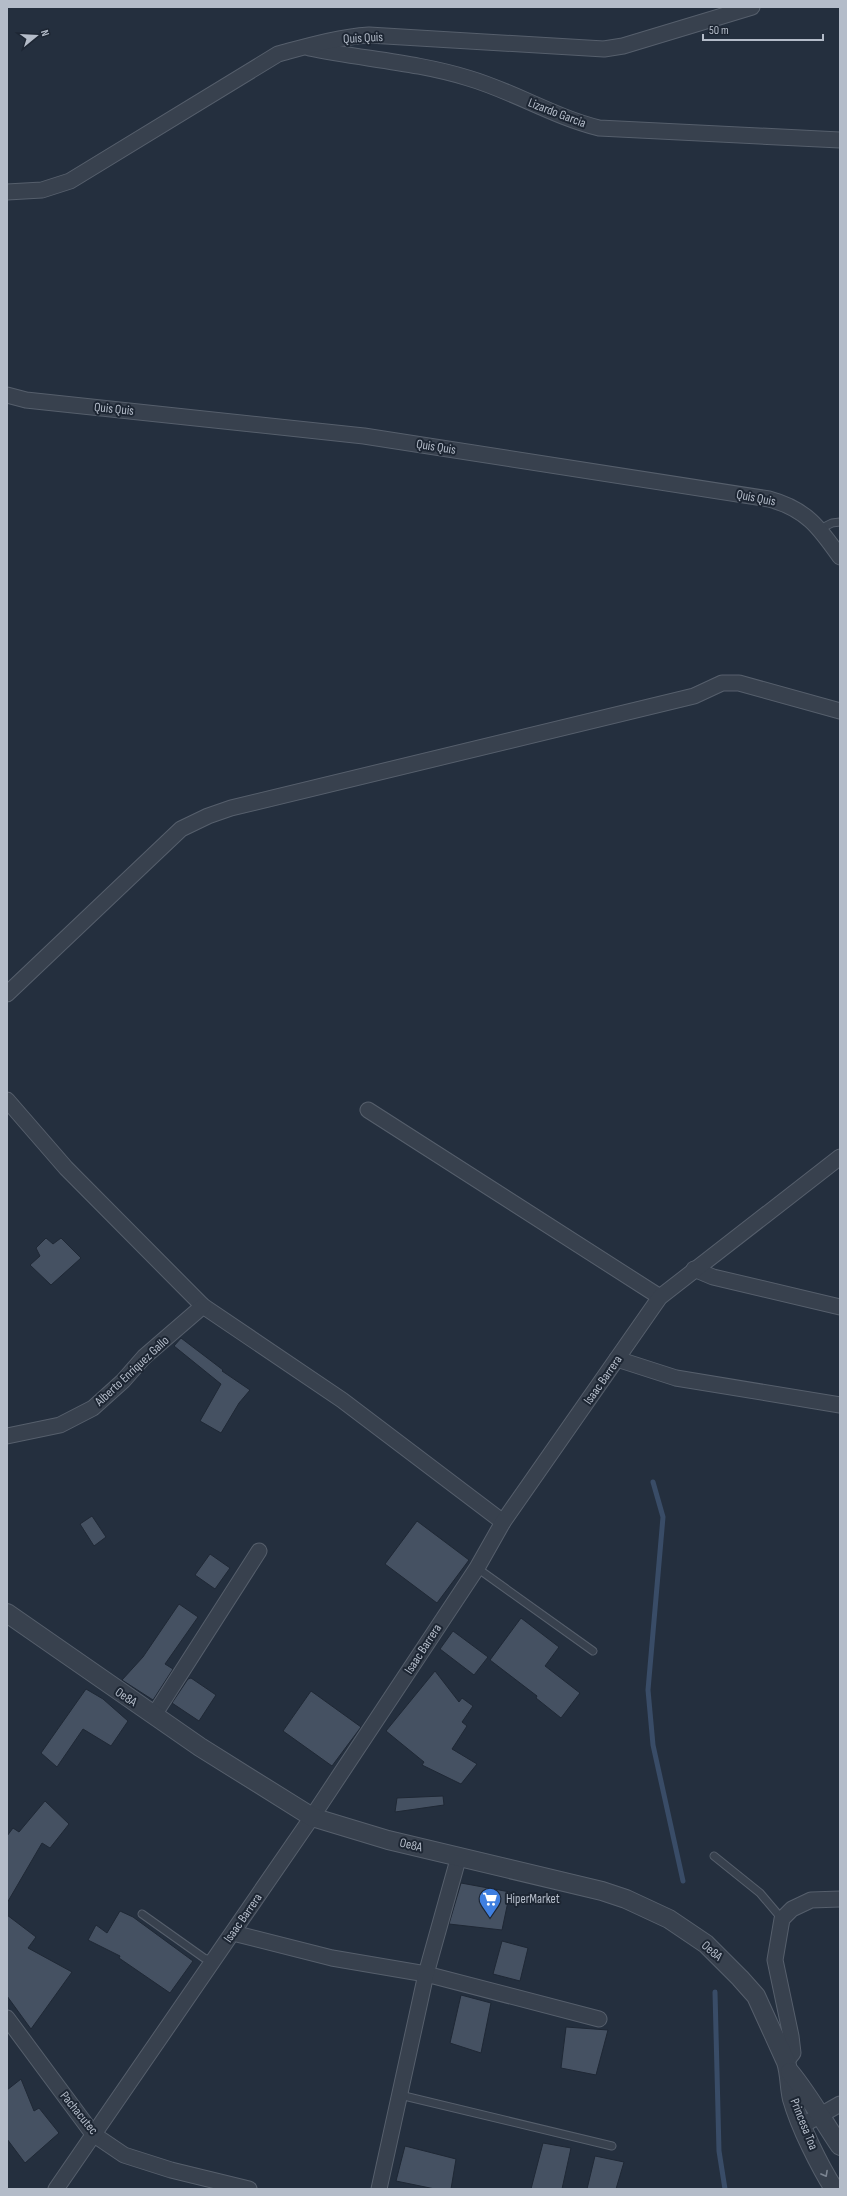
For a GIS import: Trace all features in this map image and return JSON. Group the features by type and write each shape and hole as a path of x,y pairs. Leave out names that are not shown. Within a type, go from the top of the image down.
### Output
{"street":[{"name":"Quis Quis","path":"7,192 42,190 70,181 278,54 304,47 352,36 370,35 604,49 623,46 752,7"},
{"name":"Lizardo Garcia","path":"304,47 351,57 389,61 469,78 579,123 600,128 840,140"},
{"name":"Quis Quis","path":"7,395 26,400 364,436 769,499 786,504 805,514 820,529 840,557"},
{"path":"7,994 181,829 208,816 231,808 694,696 722,683 758,686 840,711"},
{"path":"7,1100 66,1168 204,1306 342,1400 503,1522"},
{"path":"368,1110 660,1297"},
{"name":"Isaac Barrera","path":"56,2189 312,1817 477,1568 503,1522 660,1297 694,1268 840,1156"},
{"path":"694,1268 713,1277 840,1307"},
{"name":"Alberto Enriquez Gallo","path":"7,1436 60,1425 93,1408 124,1381 144,1357 204,1306"},
{"path":"617,1359 676,1378 840,1405"},
{"path":"154,1715 259,1551"},
{"name":"Oe8A","path":"7,1613 154,1715 312,1817 388,1840 459,1856 614,1895 650,1909 669,1919 706,1944 756,1996 788,2067"},
{"path":"379,2189 426,1974 459,1856"},
{"path":"782,1918 792,1909 811,1900 840,1899"},
{"name":"Princesa Toa","path":"782,1918 775,1960 791,2036 792,2056 788,2067 792,2098 825,2174 834,2189"},
{"path":"233,1933 332,1958 426,1974 599,2019"},
{"name":"Pachacutec","path":"7,2018 93,2134 124,2155 172,2170 249,2189"},
{"name":"Princesa Toa","path":"788,2067 805,2090 819,2116 840,2146"},
{"path":"803,2125 840,2104"}],"lane":[{"path":"820,529 832,523 840,522"},
{"path":"477,1568 593,1651"},
{"path":"714,1856 760,1893 782,1918"},
{"path":"142,1914 204,1958 213,1961"},
{"path":"400,2095 612,2146"}],"building":[{"path":"46,1238 53,1244 61,1238 81,1258 51,1285 30,1265 40,1256 36,1248"},
{"path":"181,1338 223,1370 222,1371 250,1390 239,1403 221,1433 200,1421 221,1384 174,1346"},
{"path":"92,1516 106,1537 94,1546 80,1524"},
{"path":"417,1521 469,1560 437,1603 385,1564"},
{"path":"210,1554 230,1568 215,1589 195,1575"},
{"path":"179,1604 198,1617 165,1664 173,1669 153,1700 122,1680 143,1657"},
{"path":"521,1618 559,1647 545,1666 580,1693 561,1718 536,1698 537,1696 490,1660"},
{"path":"453,1631 488,1657 474,1675 440,1649"},
{"path":"435,1671 459,1702 462,1698 473,1706 462,1722 467,1726 452,1749 477,1764 461,1784 422,1765 424,1762 386,1731"},
{"path":"191,1678 216,1695 199,1721 172,1703 188,1679"},
{"path":"86,1689 103,1699 128,1721 111,1746 83,1729 57,1767 41,1753"},
{"path":"311,1691 361,1727 332,1766 283,1731"},
{"path":"443,1796 444,1805 395,1812 397,1798"},
{"path":"45,1801 69,1824 50,1848 42,1843 7,1903 7,1836 13,1828 19,1832"},
{"path":"461,1883 510,1892 502,1930 449,1924"},
{"path":"120,1911 133,1917 193,1961 170,1993 119,1958 120,1956 88,1940 96,1925 107,1933"},
{"path":"7,1915 36,1937 28,1948 72,1972 31,2029 7,1996"},
{"path":"502,1941 528,1948 520,1981 493,1974"},
{"path":"461,1995 491,2003 481,2053 450,2043"},
{"path":"566,2027 608,2030 596,2075 561,2068"},
{"path":"21,2079 34,2111 39,2108 59,2133 25,2163 7,2139 7,2090"},
{"path":"543,2143 571,2148 562,2189 531,2189"},
{"path":"405,2146 456,2159 451,2189 435,2189 396,2181"},
{"path":"595,2156 624,2162 616,2189 587,2189"}],"waterway":[{"path":"653,1482 663,1517 648,1690 653,1745 683,1881"},
{"path":"715,1992 719,2151 725,2189"}],"place":[{"name":"HiperMarket","path":"490,1918"}]}
